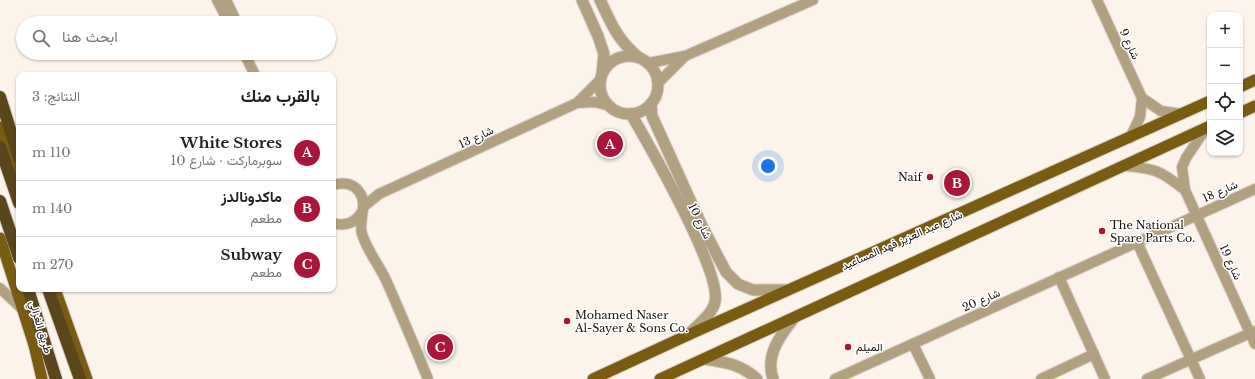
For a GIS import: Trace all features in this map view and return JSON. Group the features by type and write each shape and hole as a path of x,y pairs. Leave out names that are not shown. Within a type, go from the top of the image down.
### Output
{"highway":[{"path":"0,97 16,148"},
{"path":"0,147 16,194"},
{"path":"0,201 16,250"},
{"path":"0,224 16,251"},
{"name":"طريق الغزالي","path":"29,292 56,379"},
{"name":"طريق الغزالي","path":"49,292 80,379"},
{"path":"54,292 56,313"}],"main road":[{"path":"1243,86 1255,80"},
{"name":"شارع عبد العزيز فهد المساعيد","path":"593,379 688,334 791,290 1207,102"},
{"path":"1243,112 1255,106"},
{"path":"0,127 16,175"},
{"path":"660,379 1207,127"},
{"name":"طريق الغزالي","path":"0,238 16,291"},
{"name":"طريق الغزالي","path":"16,292 34,345 42,379"},
{"path":"55,292 87,379"},
{"path":"612,379 626,364"}],"street":[{"path":"217,0 225,16"},
{"path":"226,0 234,16"},
{"path":"582,0 598,36 604,54 601,92 610,106 620,112 631,114 642,111 651,104 657,94 658,83 656,72 644,60 623,44 600,0"},
{"path":"601,78 608,65 617,58 628,56 644,60 684,56 813,0"},
{"name":"شارع 9","path":"1097,0 1142,98"},
{"path":"658,83 684,56"},
{"path":"248,60 254,72"},
{"path":"254,60 260,72"},
{"name":"شارع 13","path":"345,225 355,220 362,209 373,198 577,103 601,78"},
{"path":"1130,138 1140,117 1142,98 1161,110 1182,114"},
{"name":"شارع 13","path":"577,103 594,102 610,106"},
{"name":"شارع 10","path":"651,104 652,116 701,224 726,272 738,284 753,290 791,290"},
{"name":"شارع 10","path":"631,114 665,175 714,282 715,303 711,311 688,334"},
{"name":"شارع 19","path":"1207,128 1186,158 1182,167 1185,190 1252,332 1255,344"},
{"path":"1124,166 1147,168 1159,171 1185,190"},
{"path":"336,180 369,191 386,192"},
{"path":"336,185 350,185 361,195 362,236 384,277 428,379"},
{"name":"شارع 18","path":"1196,215 1255,189"},
{"name":"شارع 20","path":"835,379 1196,215"},
{"path":"336,224 345,225 362,236"},
{"path":"1137,242 1200,379"},
{"path":"1059,278 1105,379"},
{"path":"0,288 21,308"},
{"path":"773,379 770,366 776,343 794,318"},
{"path":"1147,379 1252,332"},
{"path":"913,344 930,379"},
{"path":"1041,379 1094,354"},
{"path":"704,359 731,363 749,372 757,379"}],"place":[{"name":"White Stores","path":"610,144"},
{"name":"Naif","path":"930,177"},
{"name":"ماكدونالدز","path":"957,183"},
{"name":"The National Spare Parts Co.","path":"1102,231"},
{"name":"Mohamed Naser Al-Sayer & Sons Co.","path":"567,321"},
{"name":"Subway","path":"440,347"},
{"name":"الميلم","path":"848,347"}]}
